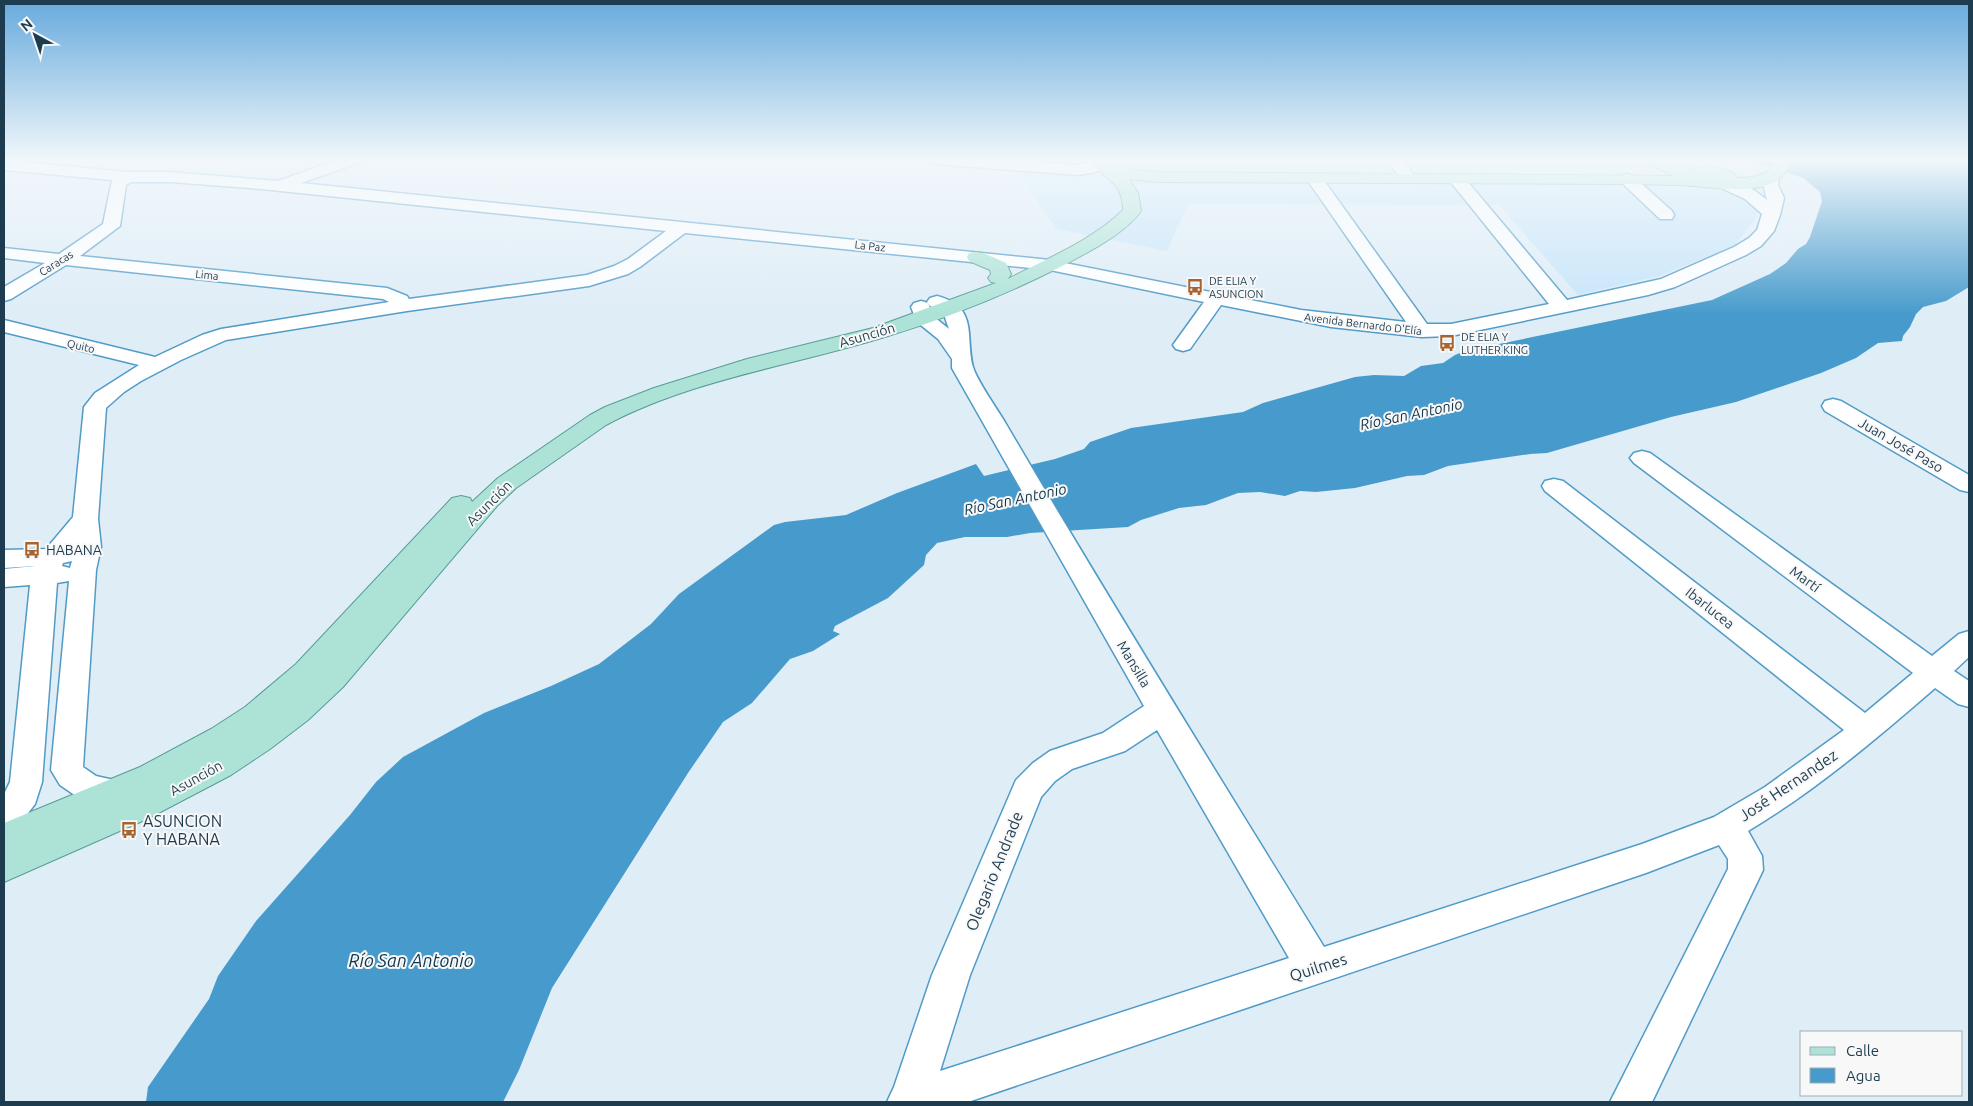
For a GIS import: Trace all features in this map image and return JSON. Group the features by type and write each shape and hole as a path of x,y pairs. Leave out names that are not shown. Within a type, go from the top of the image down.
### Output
{"main road":[{"name":"Asunción","path":"4,866 167,794 218,766 281,724 312,699 332,679 488,500 507,483 598,420 635,403 699,381 1010,286 1071,254 1120,224 1132,211"},
{"path":"976,257 999,267 1001,274 998,278"},
{"name":"Asunción","path":"4,839 115,793 202,751 253,717 288,690 321,657 463,501 519,456 578,414 611,397 720,362 933,309 998,278 1050,265"}],"street":[{"name":"Caracas","path":"4,295 62,260 111,226 114,211"},
{"name":"La Paz","path":"528,211 1050,265"},
{"path":"1337,211 1422,331"},
{"path":"1483,211 1562,307"},
{"path":"1661,211 1666,215"},
{"path":"1768,211 1772,215"},
{"name":"Avenida Bernardo D'Elía","path":"1050,265 1215,300 1331,321 1422,331 1451,330 1648,289 1686,275 1755,242 1765,231 1773,211"},
{"path":"115,793 86,788 73,780 67,770 86,559 85,519 96,407 99,400 158,364 206,340 221,335 408,305 589,280 621,270 634,263 683,226"},
{"name":"Lima","path":"4,253 387,294 408,305"},
{"path":"1183,345 1215,300"},
{"name":"Mansilla","path":"933,309 945,335 961,357"},
{"name":"Mansilla","path":"933,309 959,324 961,357 964,368 984,405 1080,574 1315,967"},
{"name":"Quito","path":"4,326 158,364"},
{"name":"Juan José Paso","path":"1833,406 1969,485"},
{"name":"Martí","path":"1642,458 1933,672 1969,696"},
{"name":"Ibarlucea","path":"1554,486 1866,730"},
{"path":"4,819 23,794 26,782 49,567 85,519"},
{"path":"4,559 49,567"},
{"path":"4,578 86,559"},
{"name":"José Hernandez","path":"1631,1102 1745,870 1745,856 1726,827 1777,797 1866,730 1969,641"},
{"name":"Olegario Andrade","path":"909,1102 951,974 1028,790 1044,772 1060,760 1114,742 1133,732 1161,710"},
{"name":"Quilmes","path":"909,1102 1646,858 1726,827"}],"shaded area":[{"path":"1044,211 1185,211 1167,251 1057,229"},
{"path":"1504,211 1758,211 1755,220 1734,246 1659,276 1578,295"}],"water":[{"name":"Río San Antonio","path":"1819,211 1969,211 1969,287 1946,301 1923,307 1916,314 1902,341 1878,343 1856,358 1821,373 1736,402 1671,417 1547,453 1448,466 1424,475 1407,476 1355,488 1316,492 1300,491 1285,496 1260,492 1238,493 1206,505 1179,508 1141,520 1128,527 1030,533 1007,537 965,537 937,543 926,555 924,565 888,598 835,626 833,631 840,634 813,651 790,659 752,703 723,722 688,773 552,988 519,1070 503,1102 146,1102 148,1087 209,999 218,976 256,921 350,815 376,782 403,757 484,713 599,664 651,624 679,594 774,525 846,515 897,493 976,464 984,476 1055,459 1084,449 1090,442 1131,428 1243,412 1263,403 1355,377 1374,375 1404,376 1421,366 1443,363 1465,351 1712,300 1770,274 1786,263 1798,249 1806,244"}],"place":[{"name":"DE ELIA Y ASUNCION","path":"1195,287"},
{"name":"DE ELIA Y LUTHER KING","path":"1447,343"},
{"name":"HABANA","path":"32,550"},
{"name":"ASUNCION Y HABANA","path":"129,830"}]}
